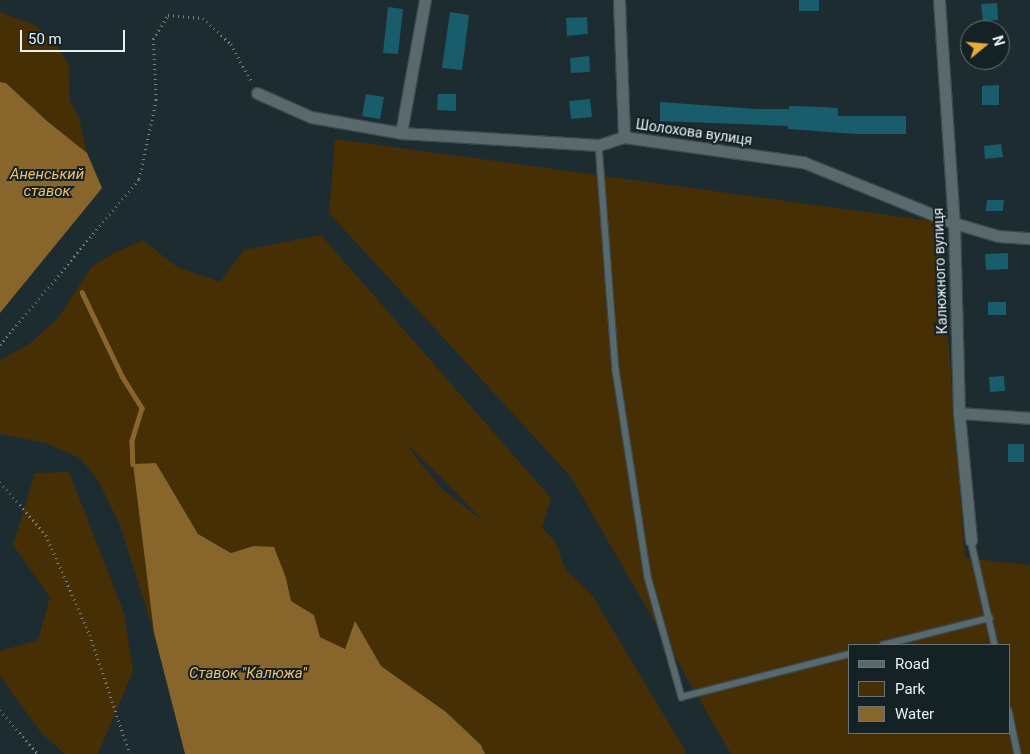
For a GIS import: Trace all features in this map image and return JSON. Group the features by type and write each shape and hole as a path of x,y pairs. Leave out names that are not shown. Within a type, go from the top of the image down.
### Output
{"street":[{"path":"401,133 425,0"},
{"path":"619,0 624,137"},
{"name":"Калюжного вулиця","path":"940,0 954,223 959,413 971,540"},
{"name":"Шолохова вулиця","path":"257,93 312,117 401,133 599,145 624,137 803,162 954,223 998,236 1030,238"},
{"path":"959,413 1030,418"}],"lane":[{"path":"599,145 616,370 648,577 682,697 848,654"},
{"path":"971,540 995,644"},
{"path":"887,644 990,618"},
{"path":"1010,716 1018,754"}],"path":[{"path":"0,345 139,179 156,100 153,38 168,15 203,18 231,44 257,93"},
{"path":"0,482 46,535 90,635 130,754"},
{"path":"0,710 38,754"}],"green space":[{"path":"0,12 35,25 56,45 69,65 70,101 79,117 87,153 47,121 6,83 0,82"},
{"path":"335,139 939,222 965,558 1030,565 1030,754 731,754 571,477 329,213"},
{"path":"321,235 551,498 542,527 556,543 565,569 592,595 686,752 684,754 485,754 481,745 446,712 381,666 355,622 345,649 320,637 314,615 291,601 286,578 254,546 232,553 198,534 156,463 133,465 154,633 120,525 98,480 80,458 46,443 0,434 0,360 29,344 58,318 92,266 114,253 143,240 177,267 220,282 244,250","holes":["404,442 484,522 441,488"]},
{"path":"69,472 124,613 133,671 98,754 65,754 42,734 0,676 0,651 38,640 50,597 13,545 35,473"}],"water":[{"name":"Аненський ставок","path":"0,82 6,83 47,121 87,153 102,188 0,313"},
{"name":"Ставок \"Калюжа\"","path":"156,463 198,534 231,553 254,546 274,547 286,578 291,601 314,615 320,637 345,649 355,621 381,666 446,712 481,745 485,754 185,754 154,633 133,464"}],"building":[{"path":"799,0 819,0 819,11 799,11"},
{"path":"997,3 998,20 983,20 981,4"},
{"path":"388,7 403,9 398,54 383,53"},
{"path":"450,12 469,15 462,70 442,68"},
{"path":"587,17 588,34 567,36 566,18"},
{"path":"589,56 590,72 571,73 570,58"},
{"path":"999,85 999,105 982,105 982,86"},
{"path":"366,94 384,97 380,119 362,116"},
{"path":"438,94 456,94 456,111 437,110"},
{"path":"590,99 592,117 571,119 569,101"},
{"path":"660,102 756,109 789,109 789,106 822,107 838,108 838,116 906,116 906,134 856,134 788,129 788,126 660,121"},
{"path":"1001,144 1003,157 985,159 984,146"},
{"path":"987,200 1004,200 1003,211 986,211"},
{"path":"1008,253 1008,269 986,270 985,254"},
{"path":"988,302 1006,302 1006,315 988,315"},
{"path":"1004,376 1005,391 990,392 989,377"},
{"path":"1008,444 1024,444 1024,462 1008,462"}],"waterway":[{"path":"82,292 122,376 142,408 132,441 133,464"}]}
